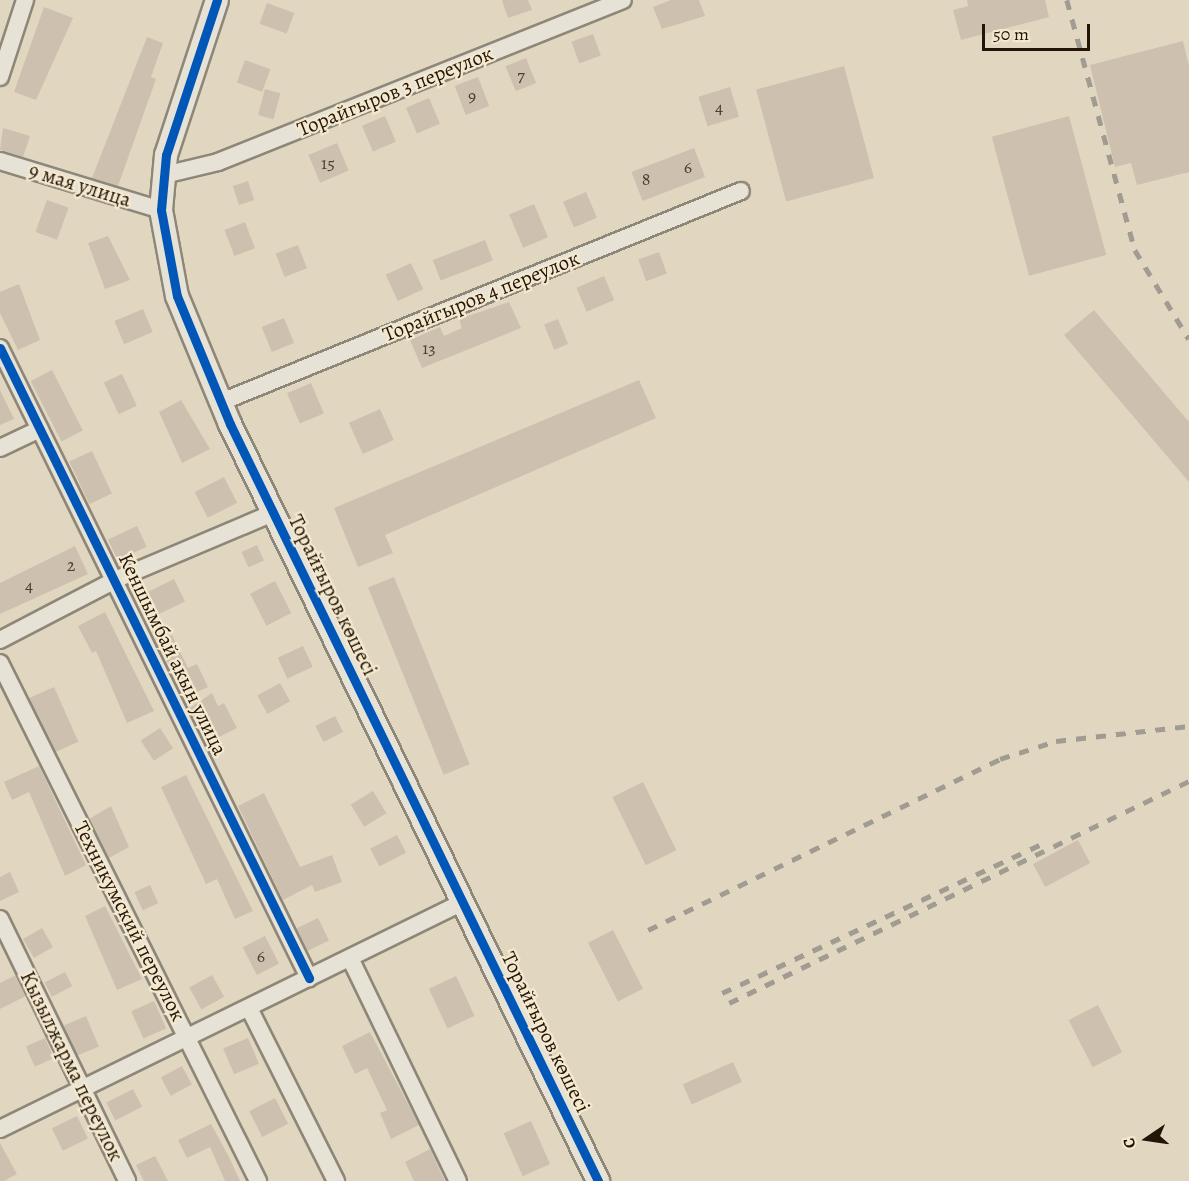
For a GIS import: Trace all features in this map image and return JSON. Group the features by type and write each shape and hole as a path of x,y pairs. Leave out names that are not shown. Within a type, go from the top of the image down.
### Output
{"street":[{"name":"Торайғыров көшесі","path":"217,0 164,175 161,210 177,296 221,402 273,513 598,1181"},
{"name":"Торайгыров 3 переулок","path":"164,175 218,162 623,0"},
{"path":"0,77 20,1"},
{"name":"9 мая улица","path":"0,161 161,210"},
{"name":"Торайгыров 4 переулок","path":"221,402 741,191"},
{"name":"Кеншымбай акын улица","path":"0,348 117,579 309,978"},
{"path":"0,448 40,429"},
{"path":"0,640 117,579 273,513"},
{"name":"Техникумский переулок","path":"0,663 258,1181"},
{"path":"0,1129 82,1086 249,1008 463,902"},
{"name":"Кызылжарма переулок","path":"0,919 127,1181"},
{"path":"350,958 458,1181"},
{"path":"249,1008 336,1181"}],"building":[{"path":"502,0 528,0 532,10 508,18"},
{"path":"671,0 699,0 705,16 662,29 653,7"},
{"path":"967,0 1045,0 1049,17 961,40 953,10 968,6"},
{"path":"267,3 294,13 287,34 259,24"},
{"path":"44,7 73,18 36,100 14,92"},
{"path":"593,34 601,56 579,63 571,42"},
{"path":"147,37 163,43 151,77 156,79 118,186 92,178"},
{"path":"1183,41 1189,66 1189,172 1137,185 1131,163 1115,167 1090,65"},
{"path":"526,58 536,83 516,91 506,66"},
{"path":"245,60 270,69 262,92 237,83"},
{"path":"844,66 874,178 786,202 756,90"},
{"path":"478,77 489,106 466,115 455,86"},
{"path":"730,87 739,117 708,126 698,97"},
{"path":"265,89 280,93 273,119 258,115"},
{"path":"429,98 440,124 417,134 406,108"},
{"path":"385,116 396,142 373,152 362,126"},
{"path":"1069,116 1106,255 1029,276 992,137"},
{"path":"3,128 30,136 23,157 0,150"},
{"path":"337,143 349,171 320,183 308,155"},
{"path":"694,148 705,177 643,201 631,172"},
{"path":"248,181 254,200 239,205 233,186"},
{"path":"586,192 597,218 574,228 563,202"},
{"path":"47,200 69,208 57,240 35,232"},
{"path":"534,204 548,237 523,248 509,215"},
{"path":"245,222 255,248 234,256 224,230"},
{"path":"108,236 130,280 105,289 88,243"},
{"path":"485,240 493,261 441,281 433,260"},
{"path":"298,245 307,268 285,277 276,254"},
{"path":"659,252 667,274 646,281 638,260"},
{"path":"411,263 423,289 398,301 386,275"},
{"path":"604,276 614,300 587,312 576,288"},
{"path":"19,284 40,340 18,350 0,313 0,292"},
{"path":"509,302 521,328 422,368 410,340 440,327 444,336 462,328 459,319"},
{"path":"143,309 153,332 124,344 114,321"},
{"path":"1094,310 1189,422 1189,482 1064,335"},
{"path":"284,318 294,343 272,352 262,327"},
{"path":"558,319 568,344 554,350 544,325"},
{"path":"52,370 83,431 61,441 31,381"},
{"path":"122,374 137,406 119,414 104,382"},
{"path":"639,380 656,418 385,535 393,553 358,567 334,508"},
{"path":"311,383 324,413 300,424 287,393"},
{"path":"0,390 14,419 0,425"},
{"path":"181,400 210,449 182,463 159,412"},
{"path":"380,409 394,440 363,454 349,423"},
{"path":"92,451 112,494 89,504 69,462"},
{"path":"224,477 237,503 208,518 195,492"},
{"path":"137,526 147,547 118,560 108,540"},
{"path":"257,545 264,561 248,567 241,552"},
{"path":"75,546 88,574 0,614 0,583"},
{"path":"394,577 470,764 444,775 368,587"},
{"path":"174,579 185,601 154,616 143,594"},
{"path":"275,581 291,613 266,626 250,594"},
{"path":"105,612 154,711 127,723 96,651 92,653 78,626"},
{"path":"172,635 188,668 197,664 208,687 184,698 158,642"},
{"path":"303,646 313,667 287,679 278,658"},
{"path":"280,683 290,701 267,714 257,696"},
{"path":"54,687 78,742 54,753 29,698"},
{"path":"212,693 218,706 224,703 237,728 207,743 190,708"},
{"path":"335,716 343,732 324,742 315,726"},
{"path":"160,728 173,748 154,761 141,741"},
{"path":"39,766 86,865 65,876 29,792 12,800 4,782"},
{"path":"186,775 253,911 235,919 217,879 206,884 161,787"},
{"path":"643,782 676,850 646,865 612,797"},
{"path":"373,791 386,813 364,827 351,804"},
{"path":"264,793 300,867 332,855 342,882 315,892 312,885 283,900 238,806"},
{"path":"111,806 129,847 109,858 89,819"},
{"path":"397,835 406,853 379,866 370,849"},
{"path":"1078,840 1090,863 1045,887 1033,864"},
{"path":"10,872 19,892 0,901 0,877"},
{"path":"150,885 158,903 143,910 134,892"},
{"path":"105,906 142,979 117,990 85,916"},
{"path":"318,918 329,940 307,951 296,929"},
{"path":"42,928 53,947 34,958 23,939"},
{"path":"613,930 643,989 618,1002 588,943"},
{"path":"265,936 279,964 257,975 243,947"},
{"path":"65,972 72,986 52,997 45,982"},
{"path":"16,975 26,996 0,1009 0,983"},
{"path":"212,975 224,997 201,1009 189,988"},
{"path":"456,976 475,1016 447,1029 429,989"},
{"path":"154,1001 166,1028 143,1039 131,1011"},
{"path":"1098,1005 1122,1052 1093,1067 1069,1020"},
{"path":"86,1016 99,1046 77,1056 64,1025"},
{"path":"370,1032 419,1125 391,1139 380,1113 387,1110 367,1068 355,1074 342,1046"},
{"path":"45,1038 54,1058 35,1067 26,1047"},
{"path":"248,1038 259,1064 234,1074 223,1049"},
{"path":"733,1062 742,1082 692,1104 683,1084"},
{"path":"182,1066 192,1085 171,1096 161,1077"},
{"path":"133,1089 142,1107 115,1120 106,1103"},
{"path":"275,1098 288,1124 262,1137 249,1111"},
{"path":"77,1116 88,1138 63,1151 52,1128"},
{"path":"531,1121 550,1164 523,1176 504,1133"},
{"path":"211,1124 240,1181 225,1181 210,1147 187,1158 178,1140"},
{"path":"0,1143 17,1174 4,1181 0,1181"},
{"path":"430,1149 445,1181 414,1181 405,1162"},
{"path":"155,1156 168,1181 144,1181 136,1165"}],"railway":[{"path":"1067,0 1135,250 1189,339"},
{"path":"648,930 1000,759 1056,741 1189,726"},
{"path":"729,1003 1189,781"},
{"path":"722,993 1040,845"}],"cycle path":[{"path":"217,0 166,155 161,210 177,296 230,424 598,1181"},
{"path":"0,348 309,978"}]}
